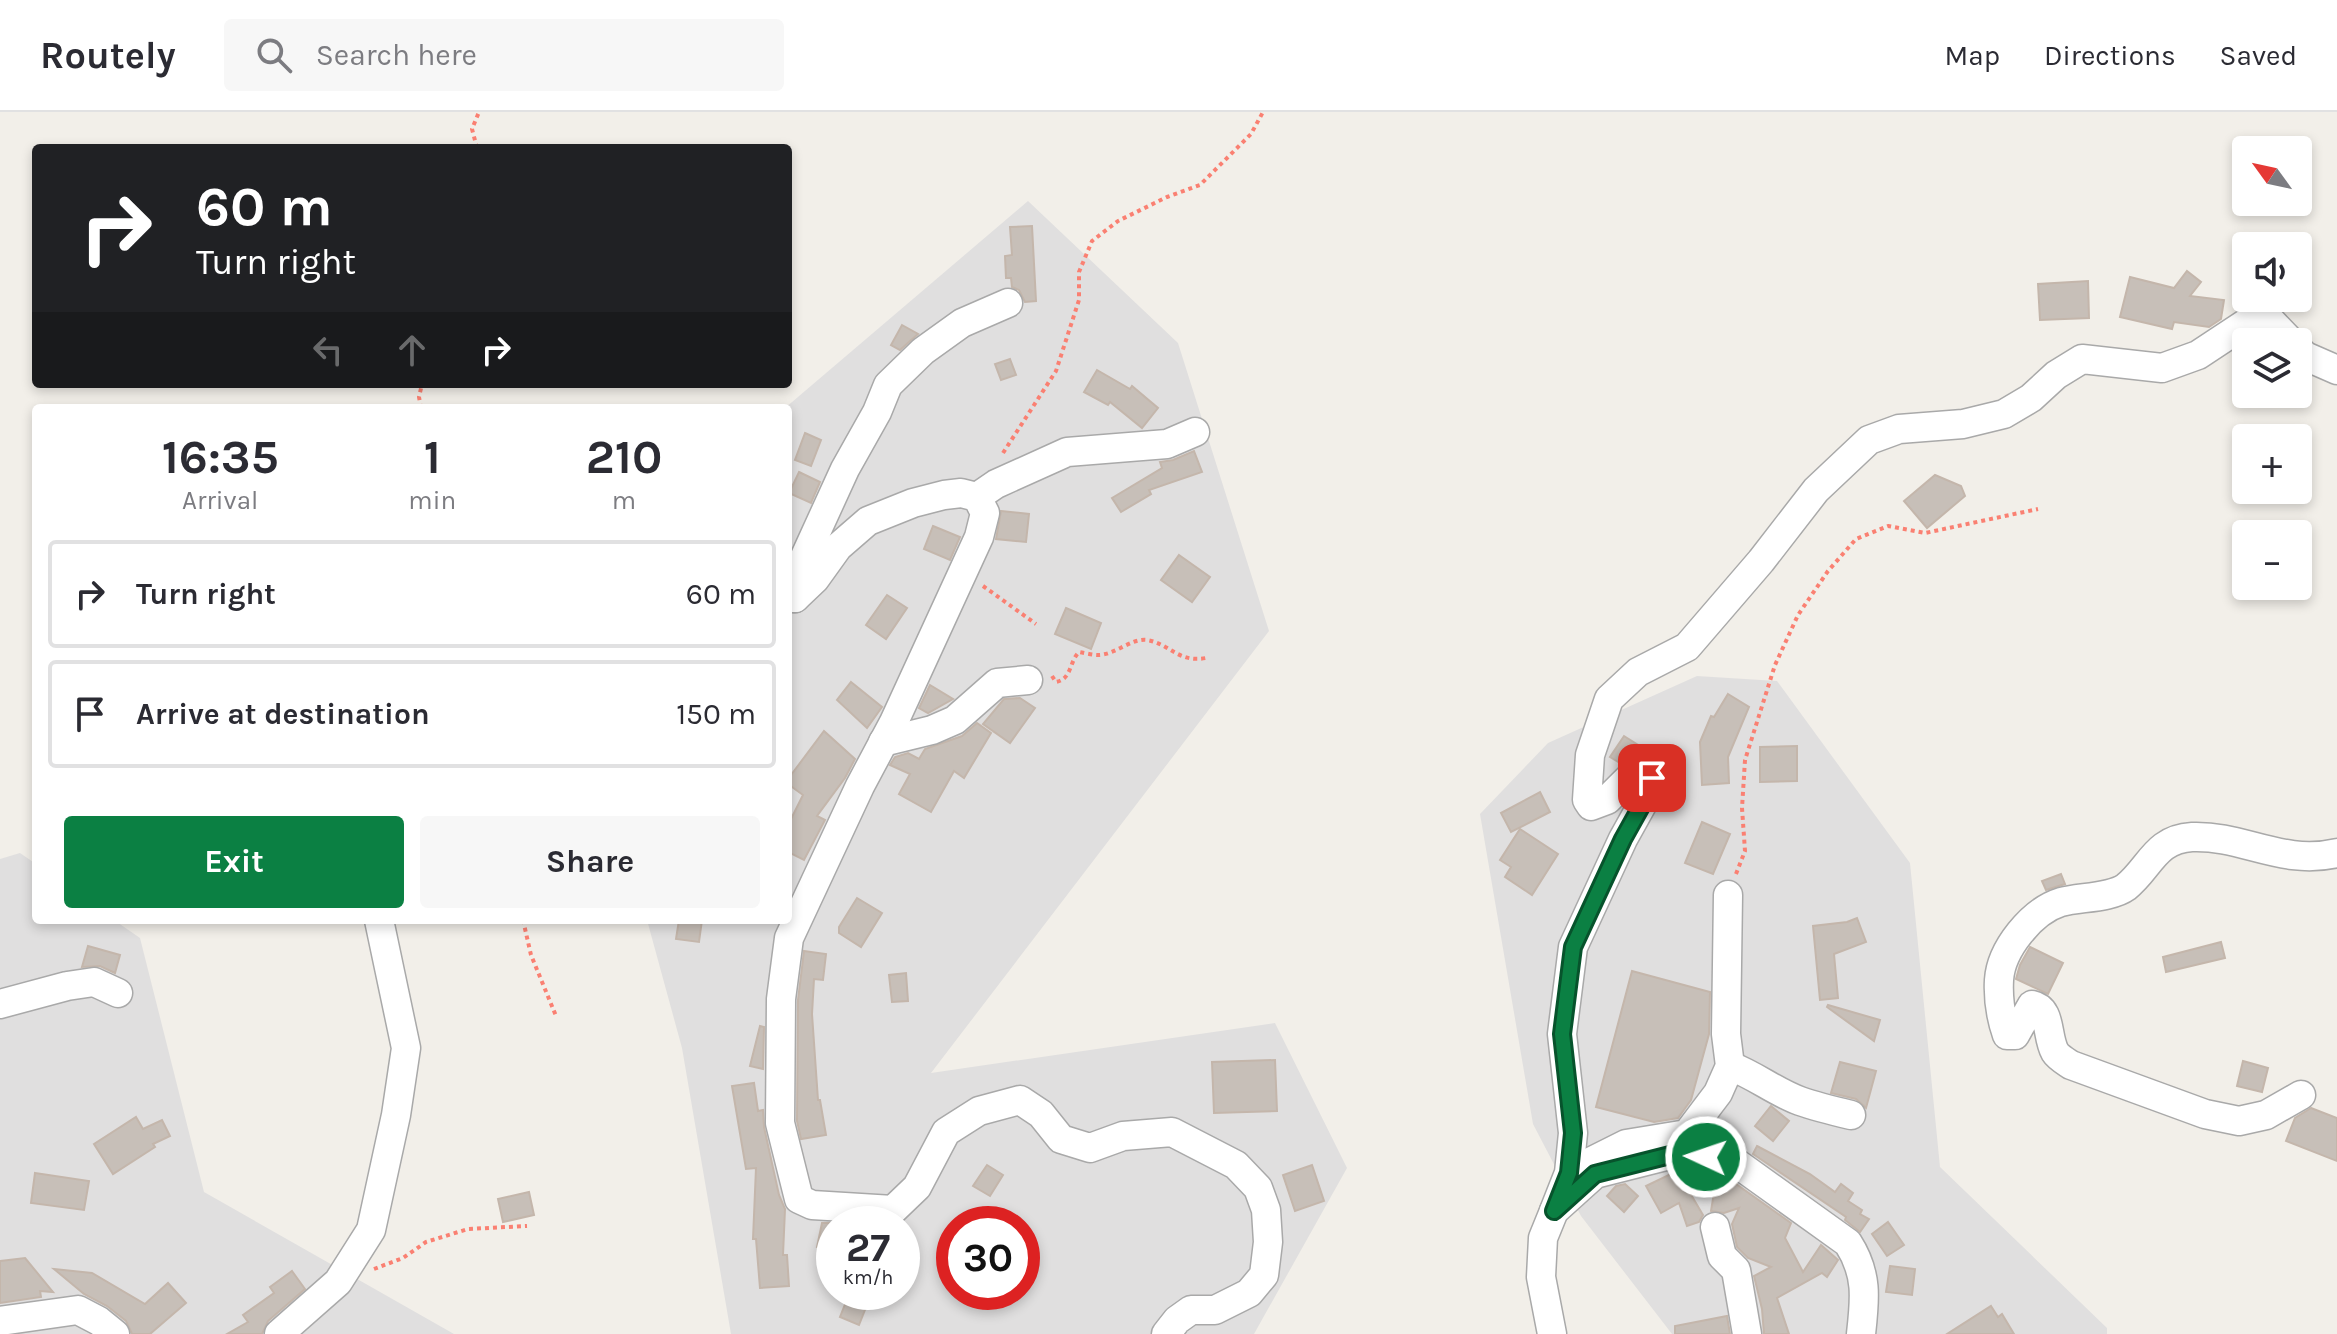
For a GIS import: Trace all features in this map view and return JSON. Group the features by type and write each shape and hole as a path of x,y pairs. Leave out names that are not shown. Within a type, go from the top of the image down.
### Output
{"street":[{"path":"792,594 797,574 845,469 877,412 888,385 923,351 962,323 1008,303"},
{"path":"2239,328 2254,318 2268,318 2278,328"},
{"path":"1552,1334 1541,1277 1543,1238 1569,1173 1573,1133 1562,1034 1573,947 1623,839 1648,794 1652,778 1647,768 1641,766 1607,800 1591,806 1587,800 1590,755 1609,699 1638,672 1687,647 1761,561 1816,490 1869,440 1899,429 1963,424 2004,414 2031,398 2056,375 2082,359 2162,368 2198,355 2232,333"},
{"path":"2312,359 2337,370"},
{"path":"792,597 815,579 838,547 868,521 913,503 944,495 961,493 977,497 996,484 1067,452 1167,444 1195,432"},
{"path":"977,497 985,513 979,537 789,938 781,999 780,1123 799,1199 812,1205 893,1210 917,1187 946,1132 979,1111 1020,1100 1041,1114 1061,1139 1090,1148 1123,1136 1172,1132 1236,1165 1258,1188 1266,1210 1268,1242 1264,1275 1249,1293 1215,1310 1191,1310 1177,1320 1166,1334"},
{"path":"883,742 932,730 955,720 997,683 1028,680"},
{"path":"2301,1095 2266,1115 2239,1121 2205,1114 2096,1075 2071,1065 2056,1054 2045,1012 2039,1007 2032,1005 2015,1035 2007,1035 1999,979 2017,937 2033,919 2056,904 2083,896 2106,895 2125,888 2153,855 2169,844 2191,837 2226,841 2273,854 2319,858 2337,853"},
{"path":"1569,1173 1626,1144 1687,1134 1718,1093 1730,1066 1726,1034 1728,895"},
{"path":"279,1334 338,1282 371,1230 396,1115 406,1048 380,924"},
{"path":"0,1004 94,982 118,993"},
{"path":"1730,1066 1800,1101 1851,1115"},
{"path":"1554,1211 1595,1174 1678,1153 1735,1162 1848,1243 1860,1261 1865,1299 1861,1334"},
{"path":"1715,1227 1722,1256 1736,1270 1747,1334"},
{"path":"0,1321 78,1310 115,1334"}],"path":[{"path":"476,144 472,129 479,112"},
{"path":"999,459 1056,371 1079,300 1079,272 1092,241 1118,221 1200,185 1251,134 1263,112"},
{"path":"1728,895 1745,851 1742,808 1745,760 1775,665 1798,615 1828,571 1856,539 1888,526 1925,533 2038,509"},
{"path":"969,559 978,581 994,596 1036,624"},
{"path":"1028,680 1040,667 1060,682 1067,676 1079,652 1097,655 1139,640 1150,641 1193,660 1206,658"},
{"path":"524,924 531,955 556,1016"},
{"path":"338,1282 403,1258 426,1242 468,1229 527,1226"}],"shaded area":[{"path":"1028,201 1178,343 1269,631 931,1073 1275,1023 1347,1168 1254,1334 731,1334 682,1048 648,924 792,924 790,404"},
{"path":"1697,676 1777,681 1910,863 1940,1167 2107,1328 2107,1334 1672,1334 1581,1216 1533,1124 1480,814 1548,743"},
{"path":"20,853 32,861 32,924 120,924 140,938 204,1192 454,1334 0,1334 0,859"}],"building":[{"path":"1032,226 1036,301 1025,302 1019,290 1012,287 1011,278 1006,278 1005,256 1012,255 1010,227"},
{"path":"2187,271 2201,282 2190,296 2224,300 2221,319 2209,327 2174,322 2172,329 2120,317 2130,277 2174,288"},
{"path":"2088,281 2089,318 2040,320 2038,284"},
{"path":"902,325 918,334 900,350 891,345"},
{"path":"1010,359 1016,375 1001,380 995,364"},
{"path":"1097,370 1130,389 1132,386 1158,408 1142,428 1110,402 1108,405 1084,392"},
{"path":"805,433 821,440 811,466 795,460"},
{"path":"1194,451 1202,472 1149,490 1151,494 1121,512 1112,498 1162,468 1160,462"},
{"path":"799,472 820,482 811,503 792,494"},
{"path":"1935,475 1961,486 1965,496 1927,528 1904,501"},
{"path":"1001,511 1029,514 1026,542 996,539"},
{"path":"933,526 960,537 950,560 924,549"},
{"path":"1179,555 1210,577 1192,602 1161,580"},
{"path":"887,595 907,608 886,639 866,625"},
{"path":"1066,608 1101,623 1091,649 1055,634"},
{"path":"851,682 882,707 867,728 837,700"},
{"path":"930,685 953,699 928,713 919,708"},
{"path":"1728,694 1749,707 1728,757 1729,783 1702,785 1700,742 1711,716 1714,717"},
{"path":"1020,698 1035,708 1010,743 983,724 1004,699"},
{"path":"977,723 991,733 964,778 954,771 931,812 899,794 910,774 890,765 895,757 908,753 919,759 925,749 962,736"},
{"path":"824,731 855,759 817,816 825,820 804,860 792,854 792,817 803,795 792,787 792,774"},
{"path":"1624,736 1643,748 1630,753 1620,763 1610,757"},
{"path":"1797,746 1797,781 1760,782 1760,747"},
{"path":"1540,792 1550,812 1511,832 1501,813"},
{"path":"1702,822 1730,834 1713,874 1685,863"},
{"path":"1520,829 1558,854 1532,895 1505,877 1511,867 1500,860"},
{"path":"2061,874 2065,884 2046,890 2042,881"},
{"path":"857,898 882,913 861,947 839,933 839,927"},
{"path":"1857,918 1866,942 1834,954 1838,998 1820,1000 1813,926"},
{"path":"678,924 701,924 699,942 676,939"},
{"path":"2221,942 2225,958 2166,972 2163,957"},
{"path":"88,946 120,955 115,973 100,966 82,967"},
{"path":"2030,947 2063,963 2048,994 2016,979"},
{"path":"804,951 826,954 823,980 814,979 812,1014 818,1100 826,1135 801,1139 797,1121 798,1000"},
{"path":"1632,971 1710,992 1709,1034 1691,1100 1678,1118 1654,1122 1596,1107"},
{"path":"906,973 908,1001 892,1002 889,975"},
{"path":"1827,1007 1880,1020 1874,1041"},
{"path":"760,1026 764,1027 763,1069 750,1066"},
{"path":"1275,1060 1277,1111 1214,1113 1212,1062"},
{"path":"2243,1061 2268,1068 2262,1092 2237,1086"},
{"path":"1840,1062 1876,1071 1866,1108 1856,1099 1831,1093"},
{"path":"754,1083 758,1111 763,1110 779,1195 785,1209 783,1255 787,1255 789,1286 760,1288 756,1239 753,1239 756,1168 746,1169 732,1086"},
{"path":"1771,1106 1789,1121 1773,1141 1755,1126"},
{"path":"2311,1108 2337,1118 2337,1161 2286,1141 2295,1118"},
{"path":"136,1117 143,1129 162,1120 170,1136 153,1144 155,1147 113,1174 94,1144"},
{"path":"1757,1146 1810,1174 1835,1192 1841,1184 1853,1193 1848,1201 1869,1219 1860,1232 1845,1220 1846,1217 1753,1154"},
{"path":"987,1165 1003,1175 990,1196 973,1186"},
{"path":"1312,1165 1324,1201 1295,1211 1283,1175"},
{"path":"1677,1171 1703,1215 1699,1222 1687,1226 1679,1203 1661,1213 1646,1186"},
{"path":"35,1173 89,1181 84,1210 31,1203"},
{"path":"1716,1181 1736,1184 1791,1223 1785,1238 1803,1272 1821,1245 1838,1260 1827,1277 1822,1273 1777,1298 1789,1334 1764,1334 1754,1276 1771,1267 1748,1258 1737,1247 1732,1224 1739,1208 1724,1213 1711,1211"},
{"path":"1625,1184 1638,1196 1624,1212 1607,1196 1616,1186"},
{"path":"529,1192 534,1215 503,1222 498,1199"},
{"path":"1888,1222 1904,1245 1887,1256 1872,1234"},
{"path":"25,1258 53,1292 40,1291 41,1297 0,1303 0,1261"},
{"path":"1890,1266 1915,1269 1912,1295 1886,1292"},
{"path":"54,1269 92,1273 145,1304 168,1283 186,1303 150,1334 132,1334 126,1321 84,1294"},
{"path":"292,1271 305,1289 268,1321 262,1334 227,1334 248,1322 243,1315 274,1293 270,1287"},
{"path":"1991,1306 1998,1317 2002,1314 2014,1334 1947,1334"},
{"path":"843,1310 865,1310 859,1325 840,1317"},
{"path":"1727,1316 1730,1334 1675,1334 1675,1326"}],"route":[{"path":"1652,778 1648,794 1623,839 1573,947 1562,1034 1573,1133 1569,1173 1554,1211 1595,1174 1678,1153 1706,1157"}]}
